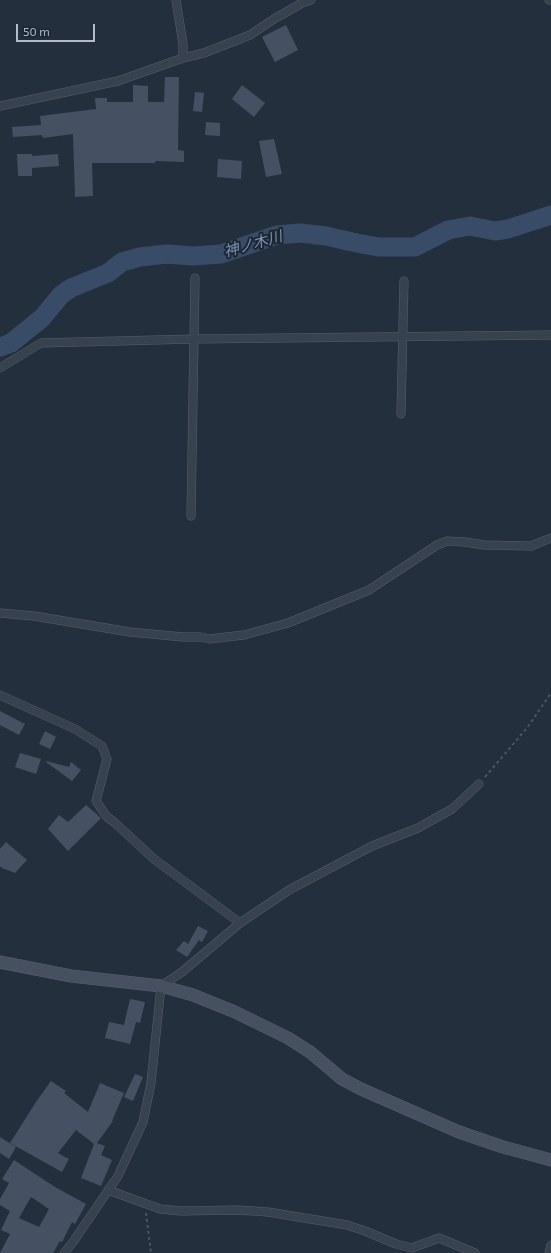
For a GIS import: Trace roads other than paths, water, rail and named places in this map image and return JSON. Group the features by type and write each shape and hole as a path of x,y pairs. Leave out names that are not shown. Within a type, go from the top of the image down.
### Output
{"street":[{"path":"176,0 183,44 183,58"},
{"path":"0,106 118,81 183,58 204,53 250,35 302,1 310,0"},
{"path":"191,516 195,278"},
{"path":"401,414 404,337 404,281"},
{"path":"0,368 41,343 194,339 551,334"},
{"path":"0,613 34,616 130,632 183,638 201,637 209,639 244,635 288,623 369,590 437,545 447,541 484,545 531,546 551,538"},
{"path":"0,695 75,729 102,746 107,758 96,801 107,817 154,858 240,923"},
{"path":"161,986 182,972 240,923 289,890 372,846 418,828 452,809 476,788 478,784"},
{"path":"0,962 71,976 161,986 200,998 235,1012 281,1035 310,1052 342,1079 361,1089 460,1132 503,1147 551,1160"},
{"path":"64,1253 118,1176 143,1122 151,1083 161,986"},
{"path":"108,1190 160,1209 181,1211 238,1210 268,1212 347,1225 396,1244 412,1248 439,1238 475,1253"},
{"path":"549,1253 551,1245"}],"waterway":[{"name":"神ノ木川","path":"0,347 11,343 42,318 61,295 71,288 108,273 122,262 140,257 167,254 193,256 221,254 277,235 300,233 326,236 378,247 415,247 448,230 470,226 495,231 508,229 551,215"}]}
